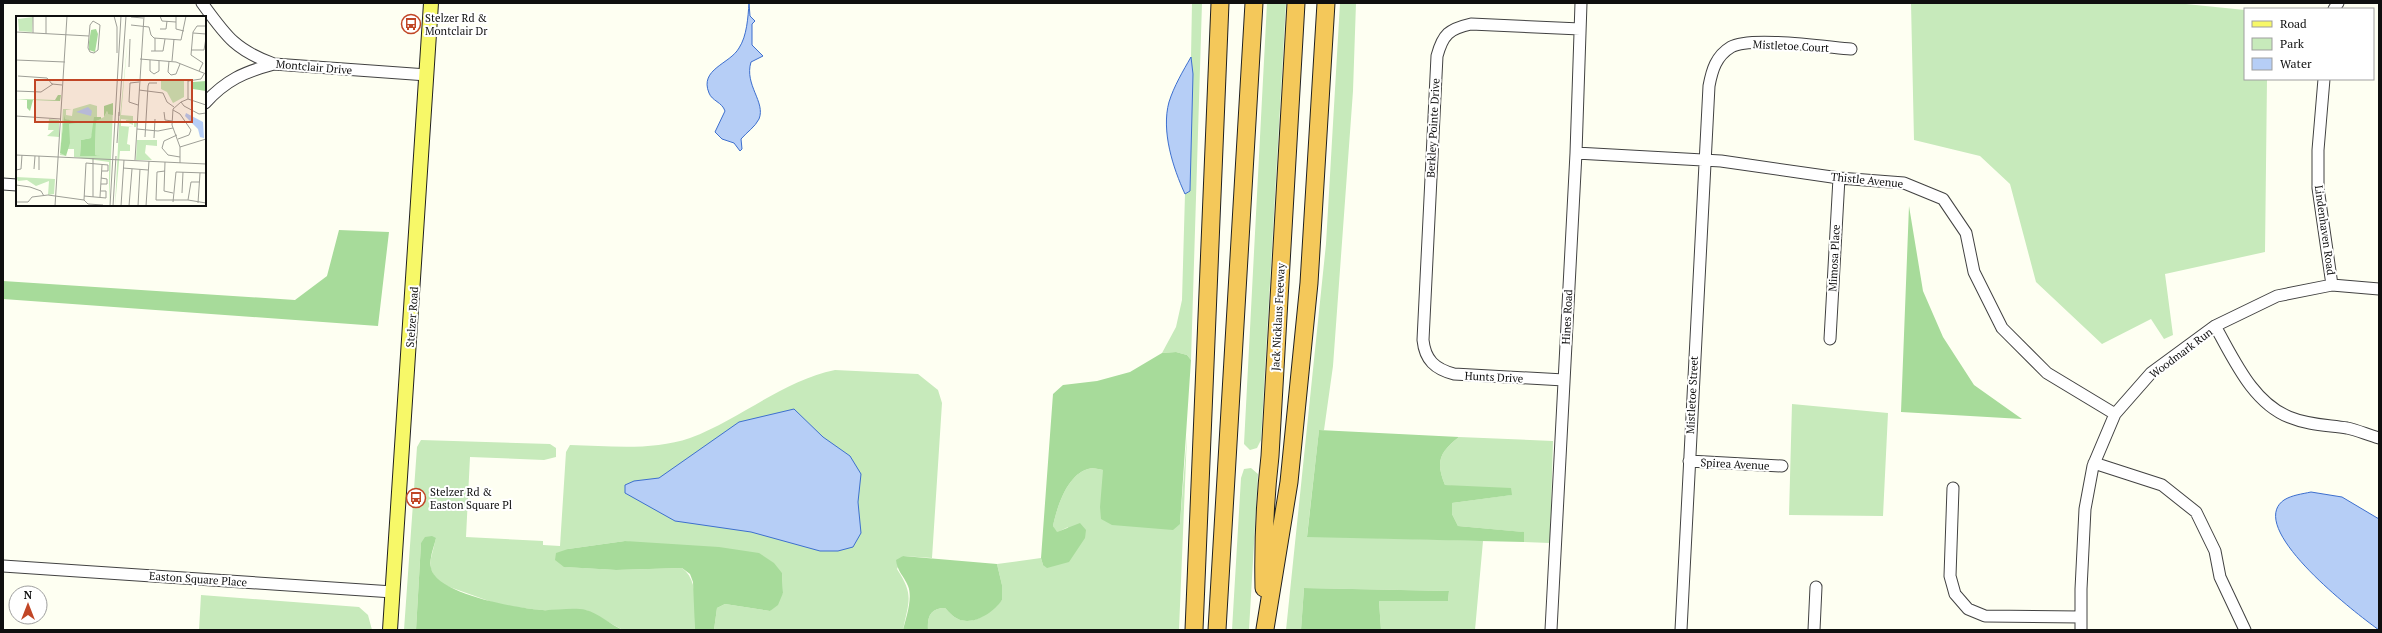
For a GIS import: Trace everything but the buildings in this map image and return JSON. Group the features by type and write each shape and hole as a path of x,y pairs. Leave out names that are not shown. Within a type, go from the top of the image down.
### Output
{"highway":[{"path":"1194,630 1220,3"},
{"path":"1217,630 1254,3"},
{"name":"Jack Nicklaus Freeway","path":"1265,629 1263,556 1296,3"},
{"path":"1265,629 1289,482 1308,299 1326,3"}],"main road":[{"name":"Stelzer Road","path":"390,630 431,3"}],"street":[{"name":"Montclair Drive","path":"202,3 229,40 252,56 274,64 427,75"},
{"name":"Hines Road","path":"1551,630 1576,153 1581,3"},
{"name":"Berkley Pointe Drive","path":"1428,360 1424,350 1423,340 1437,56 1442,40 1454,28 1471,24 1580,29"},
{"name":"Mistletoe Court","path":"1705,160 1709,86 1714,63 1731,47 1754,42 1851,49"},
{"path":"206,102 219,88 246,72 274,64"},
{"name":"Lindenhaven Road","path":"2324,80 2318,150 2318,188 2332,285"},
{"name":"Thistle Avenue","path":"1576,153 1705,160 1839,178 1904,183 1943,199 1966,233 1974,272 2002,328 2047,372 2115,414"},
{"name":"Mistletoe Street","path":"1681,630 1705,160"},
{"name":"Mimosa Place","path":"1830,339 1839,178"},
{"path":"3,184 16,185"},
{"name":"Woodmark Run","path":"2081,630 2080,617 2086,509 2094,463 2115,414 2151,374 2215,326 2277,296 2332,285 2379,289"},
{"path":"2215,326 2245,380 2264,402 2289,417 2328,427 2346,428 2379,438"},
{"name":"Hunts Drive","path":"1428,360 1440,370 1454,374 1564,380"},
{"name":"Spirea Avenue","path":"1689,461 1782,466"},
{"path":"2094,463 2162,485 2196,512 2215,551 2220,577 2245,630"},
{"path":"1953,488 1950,576 1955,594 1968,609 1985,616 2080,617"},
{"name":"Easton Square Place","path":"3,566 393,592"},
{"path":"1814,630 1816,587"}],"green space":[{"path":"1192,3 1202,3 1191,360 1187,355 1176,352 1162,353 1176,327 1182,300 1185,194 1190,191 1193,74 1191,57"},
{"path":"1267,3 1286,3 1261,440 1257,448 1250,450 1244,444"},
{"path":"1340,3 1356,3 1353,91 1333,366 1324,430 1319,430 1307,536 1483,541 1475,630 1381,630 1379,601 1448,601 1449,591 1304,588 1301,630 1286,630 1326,244"},
{"path":"1911,3 2176,3 2244,10 2244,80 2267,80 2265,252 2165,274 2173,335 2164,339 2151,319 2102,344 2036,282 2010,184 1980,156 1914,140"},
{"path":"1909,206 1923,291 1943,337 1974,385 2022,419 1901,412"},
{"path":"339,230 389,232 378,326 3,299 3,281 295,300 327,276"},
{"path":"1176,352 1187,355 1191,360 1180,524 1173,530 1112,525 1101,519 1100,507 1103,470 1090,468 1081,472 1069,485 1060,501 1053,526 1057,532 1080,523 1086,530 1085,538 1069,562 1047,568 1043,565 1041,558 1053,394 1063,385 1097,381 1130,372 1162,353"},
{"path":"835,370 918,374 938,390 942,403 932,558 903,556 897,569 906,585 909,598 903,630 714,630 717,608 725,604 770,611 783,593 782,573 625,541 568,549 565,567 616,570 682,568 688,574 694,588 695,596 695,630 623,630 586,610 540,610 500,605 444,585 435,578 431,569 431,558 436,538 421,543 416,630 404,630 417,447 421,440 550,444 556,448 556,457 544,460 470,457 466,537 543,541 543,545 560,546 566,452 570,445 631,447 661,445 676,442 709,430 779,391 816,375"},
{"path":"1792,404 1888,413 1883,516 1789,515"},
{"path":"1319,430 1459,437 1447,447 1441,458 1440,469 1445,485 1511,488 1512,495 1452,503 1452,514 1458,526 1524,532 1524,542 1307,537"},
{"path":"1187,435 1179,630 928,630 929,617 936,609 945,608 956,618 964,621 970,621 982,617 998,605 1002,600 1002,585 997,564 1041,558 1043,565 1068,527 1056,533 1053,526 1060,501 1074,478 1081,472 1090,468 1103,470 1103,476 1180,524"},
{"path":"1459,437 1553,441 1550,543 1524,542 1523,532 1458,526 1452,514 1452,503 1511,495 1445,485 1440,469 1441,458 1447,447"},
{"path":"1251,468 1258,474 1249,630 1232,630 1241,478 1244,469"},
{"path":"432,536 436,538 431,556 431,568 436,577 447,585 462,592 497,603 540,610 586,610 623,630 416,630 421,543 425,537"},
{"path":"625,541 719,547 759,553 774,563 782,573 783,593 778,605 770,611 725,604 717,608 714,630 695,630 693,582 690,574 682,568 616,570 564,567 555,560 556,553 568,549"},
{"path":"903,556 997,564 1002,585 1002,600 988,614 970,621 958,619 945,608 940,608 933,611 929,617 928,630 903,630 910,596 908,586 896,560"},
{"path":"1304,588 1449,591 1448,601 1379,601 1381,630 1301,630"},
{"path":"201,595 359,607 368,615 372,630 199,630"}],"water":[{"path":"749,3 750,16 755,21 752,24 752,45 763,56 751,62 750,70 750,78 760,106 760,113 757,122 741,139 742,149 740,151 734,143 722,139 715,132 725,111 722,106 710,96 707,85 708,78 712,72 735,54 742,43 747,26"},
{"path":"1191,57 1193,74 1190,191 1185,194 1176,173 1167,137 1166,125 1169,102 1173,90"},
{"path":"794,409 823,437 850,456 861,474 858,502 861,533 853,547 838,551 820,551 751,532 675,521 625,493 625,485 634,481 659,478 739,422"},
{"path":"2311,492 2342,497 2379,519 2379,630 2329,590 2309,570 2291,549 2279,530 2276,513 2284,500"}],"place":[{"name":"Stelzer Rd & Montclair Dr","path":"411,24"},
{"name":"Stelzer Rd & Easton Square Pl","path":"416,498"}]}
